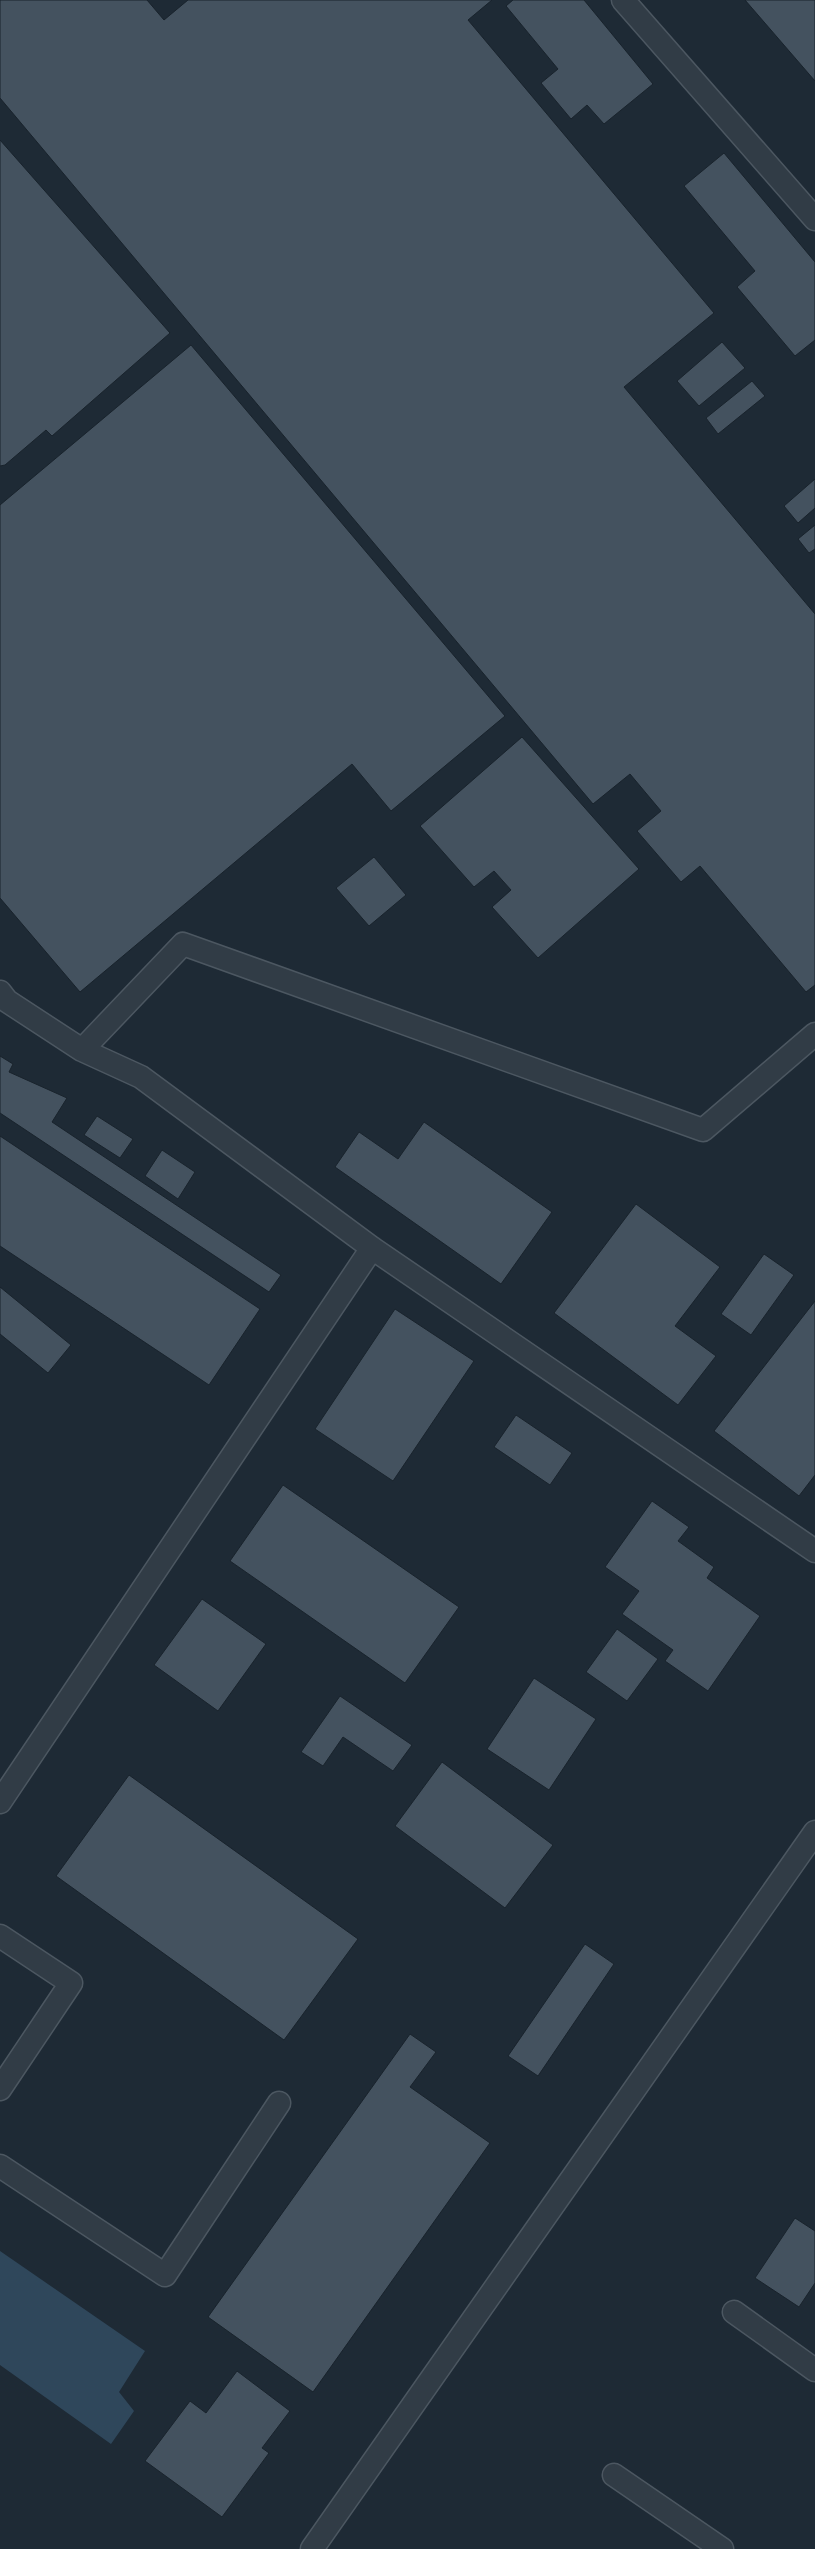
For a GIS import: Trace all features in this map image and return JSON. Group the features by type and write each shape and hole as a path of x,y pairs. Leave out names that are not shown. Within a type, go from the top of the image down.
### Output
{"lane":[{"path":"623,0 815,219"},
{"path":"82,1050 183,944 703,1130 815,1034"},
{"path":"0,992 7,1001 82,1050 141,1076 372,1248 815,1551"},
{"path":"0,1802 372,1248"},
{"path":"312,2549 815,1832"},
{"path":"0,1936 71,1983 0,2089"},
{"path":"0,2166 165,2275 279,2103"},
{"path":"734,2312 815,2370"},
{"path":"614,2475 722,2549"}],"water":[{"path":"0,2251 145,2351 119,2392 134,2411 111,2444 0,2365"}],"building":[{"path":"0,0 147,0 164,20 188,0 492,0 468,20 714,313 624,387 815,614 815,985 806,992 700,866 681,882 637,831 661,811 630,774 593,804 0,98"},
{"path":"513,0 584,0 653,84 604,124 587,105 571,119 541,83 558,69 506,6"},
{"path":"745,0 815,0 815,81"},
{"path":"0,140 170,333 52,436 46,430 5,465 0,466"},
{"path":"724,153 815,262 815,340 795,356 737,287 755,271 684,186"},
{"path":"722,342 745,368 699,406 677,381"},
{"path":"191,345 505,716 391,811 352,764 80,992 0,898 0,505"},
{"path":"752,381 765,396 718,434 706,418"},
{"path":"815,479 815,508 798,523 784,506"},
{"path":"815,525 815,549 809,553 798,539"},
{"path":"522,737 639,869 538,958 492,907 511,890 494,871 474,887 420,826"},
{"path":"374,857 406,895 369,926 336,888"},
{"path":"0,1056 13,1064 9,1072 67,1098 52,1122 281,1275 269,1292 0,1113"},
{"path":"97,1116 133,1139 120,1158 84,1135"},
{"path":"424,1122 552,1212 501,1284 335,1167 359,1132 398,1159"},
{"path":"0,1136 260,1309 209,1385 0,1246"},
{"path":"162,1150 195,1172 178,1199 145,1176"},
{"path":"636,1204 720,1267 675,1326 716,1356 678,1405 554,1313"},
{"path":"764,1254 794,1275 751,1335 721,1314"},
{"path":"0,1287 71,1345 48,1373 0,1334"},
{"path":"815,1301 815,1475 799,1496 714,1431"},
{"path":"395,1309 474,1361 393,1481 315,1429"},
{"path":"516,1415 572,1453 550,1485 494,1447"},
{"path":"283,1485 459,1607 405,1683 230,1561"},
{"path":"652,1501 689,1527 678,1541 714,1567 707,1578 760,1616 708,1691 665,1661 673,1650 622,1614 639,1591 605,1567"},
{"path":"202,1599 266,1644 218,1711 154,1665"},
{"path":"617,1629 658,1659 627,1701 586,1672"},
{"path":"534,1678 596,1719 549,1790 487,1749"},
{"path":"340,1696 412,1745 393,1771 343,1737 323,1766 301,1752"},
{"path":"442,1762 553,1845 505,1908 395,1826"},
{"path":"129,1775 358,1939 284,2040 56,1876"},
{"path":"585,1944 614,1964 538,2076 508,2056"},
{"path":"410,2034 436,2052 410,2087 490,2143 313,2392 208,2317"},
{"path":"795,2218 815,2231 815,2283 799,2307 755,2278"},
{"path":"237,2371 290,2411 262,2448 269,2453 222,2517 145,2461 190,2401 206,2413"}]}
